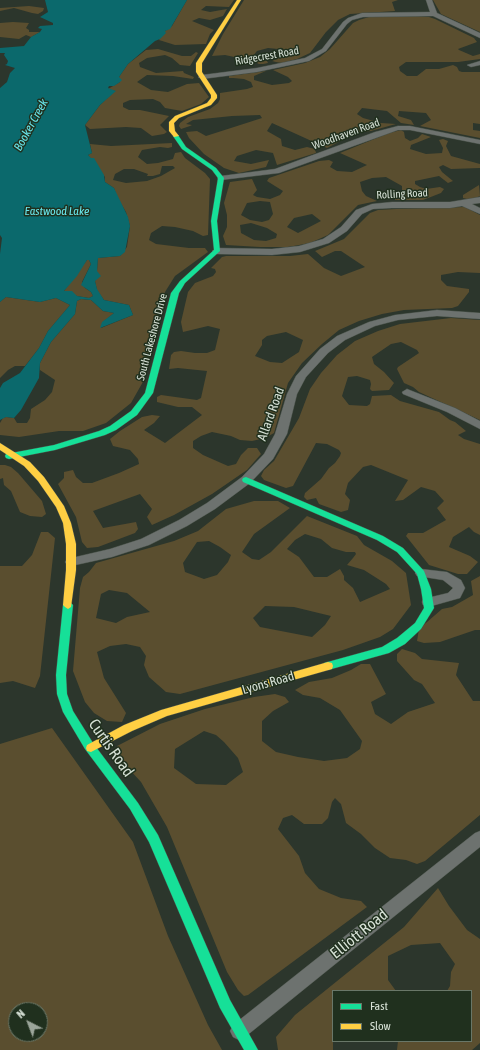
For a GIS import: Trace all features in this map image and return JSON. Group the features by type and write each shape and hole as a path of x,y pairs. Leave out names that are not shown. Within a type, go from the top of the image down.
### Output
{"street":[{"path":"217,251 214,221 221,178 214,169 184,148 174,134 171,123 177,117 209,104 214,98 214,94 202,77 198,67 238,0"},
{"path":"429,0 434,14"},
{"name":"Ridgecrest Road","path":"202,77 270,68 306,60 316,56 324,50 345,23 356,17 371,15 434,14 480,36"},
{"path":"471,66 480,63"},
{"name":"Woodhaven Road","path":"221,178 276,171 398,128 410,128 480,142"},
{"name":"Rolling Road","path":"217,251 272,252 300,249 326,241 344,228 360,212 372,207 464,203 480,200"},
{"path":"464,203 480,211"},
{"name":"South Lakeshore Drive","path":"0,458 55,447 89,438 113,428 134,413 149,393 175,293 182,282 217,251"},
{"name":"Allard Road","path":"71,562 112,553 145,542 183,523 211,506 246,480 269,456 281,434 292,394 301,376 324,351 335,342 365,327 398,317 436,313 480,316"},
{"path":"407,392 451,410 480,426"},
{"name":"Curtis Road","path":"0,446 27,464 41,479 60,506 67,523 71,544 71,562 61,675 62,694 68,712 91,748 134,806 154,839 224,1004 251,1050"},
{"path":"246,480 380,538 400,550 421,573 428,602 451,597 458,592 459,588 457,583 447,576 421,573"},
{"name":"Lyons Road","path":"91,748 128,728 165,713 385,650 401,641 418,626 429,608 428,602"},
{"name":"Elliott Road","path":"239,1031 480,838"}],"shaded area":[{"path":"187,0 234,0 229,7 206,6 201,10 210,12 227,9 223,16 210,20 199,18 192,21 214,30 210,34 206,44 175,45 159,40 165,31 172,26"},
{"path":"244,0 398,0 392,2 395,11 350,14 338,20 326,32 310,53 297,59 282,63 272,61 288,54 288,50 268,48 257,51 253,56 255,60 267,61 268,63 263,64 225,55 212,56 223,34"},
{"path":"433,0 480,0 480,32 441,14"},
{"path":"29,6 44,8 43,11 38,14 14,8 0,11 0,8"},
{"path":"416,16 435,19 474,38 477,42 458,49 473,56 480,54 480,59 458,62 406,62 399,67 400,71 407,76 417,76 426,69 439,69 453,65 462,72 480,72 480,124 473,123 473,130 480,131 480,138 420,126 431,120 426,113 399,111 398,116 411,120 414,125 401,123 387,111 362,108 357,114 363,118 381,123 396,124 371,131 358,132 327,148 272,123 267,131 281,139 282,146 295,150 307,147 315,149 316,153 277,165 273,153 256,150 237,156 234,161 251,164 269,160 266,167 239,173 224,168 204,154 189,138 186,132 197,131 206,136 262,118 260,115 193,120 186,124 192,125 190,126 181,129 179,126 180,123 188,117 210,109 218,103 220,93 253,87 251,82 244,79 229,78 229,76 266,71 254,76 254,80 272,85 289,83 292,81 288,77 273,70 305,63 320,57 330,49 353,23 369,17"},
{"path":"0,23 29,23 26,28 29,32 40,32 31,37 26,35 19,39 0,37"},
{"path":"158,49 182,56 191,56 196,52 198,53 190,66 180,65 172,58 165,55 147,58 139,63 140,67 156,73 183,71 184,73 194,77 193,79 173,76 147,75 137,82 151,90 168,92 187,84 199,83 209,97 201,104 182,111 165,108 160,102 153,99 130,100 123,103 123,107 129,110 140,110 169,116 160,125 167,132 164,134 152,136 141,128 126,127 90,129 85,125 100,105 115,91 108,89 120,82 119,77 128,64 146,50"},
{"path":"401,130 404,132 405,138 410,141 418,138 422,134 431,137 411,145 410,149 426,154 442,153 443,148 439,140 443,139 448,141 446,146 451,156 480,164 480,168 451,169 443,165 439,167 442,172 453,181 448,183 439,176 415,181 415,184 426,189 440,187 444,189 441,193 423,200 395,200 395,198 402,195 402,186 386,177 372,178 360,182 362,191 366,196 377,201 358,205 328,235 310,243 288,247 226,245 223,236 227,227 227,215 224,203 230,182 252,179 257,190 253,195 270,199 280,195 283,191 267,181 269,178 319,161 329,160 333,162 330,167 337,171 352,172 367,165 340,153 389,133","holes":["260,201 270,202 273,214 269,220 262,222 250,220 241,215 247,203","312,214 321,221 298,233 287,227 294,218","251,223 267,228 277,234 276,238 266,241 254,240 241,233 240,225"]},
{"path":"172,143 172,147 168,148 160,147 142,150 138,157 147,164 158,163 173,159 175,153 181,152 185,158 205,173 210,179 208,235 203,236 193,231 162,226 151,233 149,240 156,244 189,248 205,248 208,252 175,276 165,292 144,380 131,403 106,423 83,431 59,431 19,437 0,435 0,423 3,418 14,418 17,423 27,423 30,418 31,409 45,400 52,392 55,380 40,370 40,363 51,342 75,314 77,301 81,299 91,300 103,311 114,313 103,322 101,328 133,315 129,305 104,300 97,290 95,281 98,258 120,256 127,247 130,226 126,212 117,197 114,188 105,182 105,177 88,155 92,153 90,144 111,146","holes":["162,166 173,166 175,168 161,176 147,181 126,183 113,180 115,174 124,169 134,169 148,174 147,176 153,176 160,174"]},
{"path":"479,185 480,196 471,200 463,198 463,195"},
{"path":"465,207 480,215 480,273 458,272 441,275 441,280 447,286 469,289 469,292 458,306 452,308 404,310 382,314 359,321 339,330 302,363 288,383 274,433 265,438 252,441 240,440 231,436 212,432 193,441 193,448 203,455 228,466 236,464 241,455 248,448 257,448 261,454 247,470 212,494 174,515 152,525 147,517 152,509 140,494 93,511 103,528 136,522 138,529 135,533 98,547 87,548 82,542 76,517 58,484 64,478 64,472 73,470 76,477 83,483 92,483 119,473 139,464 138,459 130,450 113,446 110,439 120,431 142,417 152,415 160,416 154,423 144,430 165,443 202,415 192,407 178,407 157,402 157,397 161,395 197,400 201,398 207,371 178,368 169,369 171,355 174,352 181,351 207,353 215,350 220,329 208,326 183,332 181,322 188,292 195,283 213,276 216,272 215,269 211,268 222,257 226,256 290,256 308,254 324,268 341,276 365,267 341,251 335,251 322,257 315,251 344,239 370,213 378,210","holes":["286,332 303,340 299,352 282,363 270,362 255,356 262,345 262,340 267,336"]},
{"path":"87,260 89,260 91,264 82,282 85,288 91,292 93,296 89,298 77,296 64,291"},
{"path":"6,297 40,302 56,298 70,305 48,331 39,348 25,366 15,366 8,370 0,378 0,302"},
{"path":"451,318 480,320 480,420 419,392 413,387 404,383 397,369 398,367 419,353 417,350 401,342 391,344 372,357 374,364 394,383 389,390 372,391 370,389 370,380 357,376 348,377 342,396 349,405 367,406 370,404 372,396 391,395 400,401 439,412 466,431 458,435 464,439 480,444 480,535 469,527 453,537 449,547 470,556 478,562 467,574 458,574 429,565 406,536 408,533 423,533 446,520 437,508 444,501 435,491 421,487 403,500 395,501 408,480 371,465 363,467 348,483 345,494 350,500 348,510 341,512 319,504 316,498 307,500 304,497 305,493 321,479 329,468 335,463 341,453 339,450 327,444 316,443 293,486 286,488 264,480 261,476 264,470 274,461 299,418 310,389 321,373 337,355 355,341 378,331 400,324"},
{"path":"0,465 11,467 18,473 42,501 46,514 42,517 30,516 20,512 11,491 4,485 3,478 0,479"},
{"path":"254,501 278,501 290,508 254,534 242,552 252,559 259,560 271,552 307,516 357,536 364,545 392,561 406,573 411,605 393,629 380,637 343,650 180,694 166,692 149,677 144,665 146,656 140,647 126,644 110,646 97,652 104,678 126,713 122,722 107,721 94,713 85,702 73,671 80,588 83,577 96,563 174,541 198,531 226,509","holes":["305,534 321,539 332,548 346,552 355,552 356,554 347,565 364,570 386,584 390,589 360,602 353,588 344,580 344,576 340,569 327,577 314,577 299,557 287,549 295,540","209,541 231,555 228,562 217,575 204,579 185,572 183,563 197,542","109,590 127,593 150,612 127,617 116,623 96,618 101,594","265,606 294,607 331,616 325,625 312,637 260,627 253,618"]},
{"path":"41,532 48,532 55,538 40,676 35,688 13,681 0,683 0,566 22,566 32,555"},
{"path":"480,576 480,630 475,630 440,642 424,643 417,641 419,629 442,609 452,607 473,595 471,581"},
{"path":"402,649 415,653 422,659 459,663 456,675 473,701 480,701 480,815 425,861 417,864 406,860 390,858 375,848 361,834 346,823 341,804 335,798 332,802 328,818 322,824 304,824 292,815 283,818 278,829 299,856 305,873 319,889 341,898 361,901 367,907 248,995 244,996 238,990 227,972 167,827 141,782 118,757 117,746 160,724 205,709 254,697 275,694 285,697 289,702 273,711 262,721 262,741 276,752 298,757 324,761 347,758 360,749 362,741 340,710 320,698 303,695 295,690 309,682 332,678 361,664 370,664 386,694 371,702 375,714 391,724 408,712 435,703 422,684 414,680 397,661 397,654","holes":["204,731 216,735 238,758 243,772 226,785 196,784 174,768 175,749"]},
{"path":"52,728 133,842 168,936 208,1025 222,1050 0,1050 0,744"},
{"path":"438,888 467,930 480,939 480,1043 472,1050 397,1050 398,1042 472,1042 472,990 448,990 450,986 451,972 455,964 440,943 411,945 388,956 388,980 395,990 332,990 333,1050 278,1050 276,1037 295,1015 404,927"}],"water":[{"name":"Eastwood Lake","path":"45,0 187,0 170,29 165,31 166,33 160,39 155,41 128,64 119,77 122,80 120,82 114,86 109,86 108,88 116,91 100,105 85,125 92,153 88,155 91,158 94,158 104,175 105,182 114,188 128,217 130,226 125,252 120,256 98,258 97,271 101,276 95,281 97,289 104,300 129,305 133,315 100,328 102,322 114,313 103,311 91,300 81,299 77,301 75,314 51,342 40,363 39,378 21,410 14,418 6,417 0,420 0,388 3,383 20,373 39,348 48,331 70,305 56,298 40,302 6,297 0,302 0,254 2,238 0,235 0,88 7,82 10,73 15,68 5,65 8,61 4,55 5,53 0,53 0,48 24,46 31,37 40,32 42,29 38,28 40,26 53,25 53,23 40,17 48,12","holes":["87,260 89,260 91,264 81,285 91,292 93,296 89,298 77,296 72,291 64,291 77,276"]}],"traffic: fast":[{"path":"9,456 55,447 102,433 113,428 134,413 149,393 175,293 182,282 217,251 214,221 221,178 214,169 184,148 176,136"},
{"path":"246,480 380,538 400,550 421,573 426,589 429,608 418,626 401,641 385,650 328,666"},
{"path":"68,605 61,675 62,694 68,712 89,746 134,806 154,839 225,1004 251,1050"}],"traffic: slow":[{"path":"176,136 172,131 171,123 177,117 209,104 214,98 214,95 199,72 199,63 239,0"},
{"path":"0,446 27,464 41,479 60,506 67,523 71,544 71,570 68,605"},
{"path":"91,748 128,728 165,713 328,666"}],"water label":[{"name":"Booker Creek","path":"31,125"}]}
